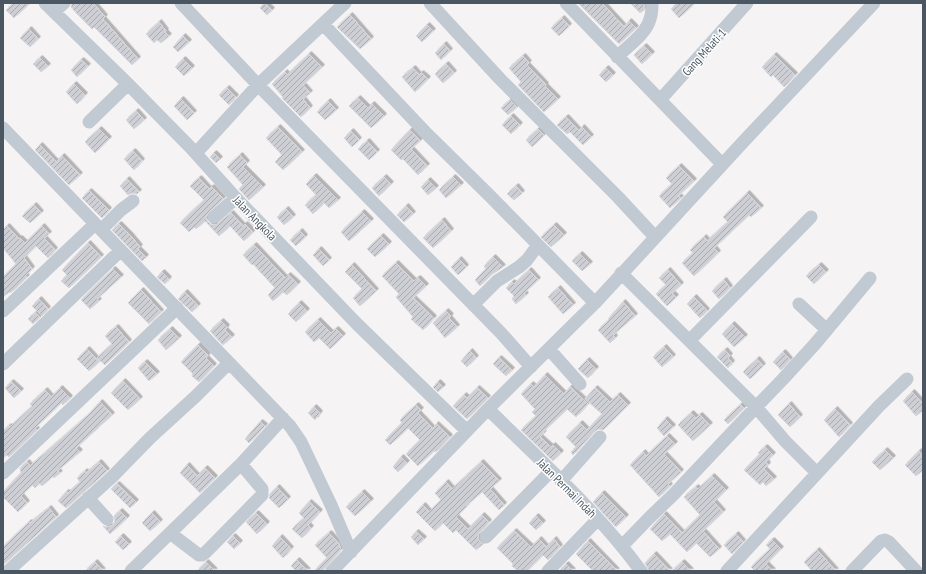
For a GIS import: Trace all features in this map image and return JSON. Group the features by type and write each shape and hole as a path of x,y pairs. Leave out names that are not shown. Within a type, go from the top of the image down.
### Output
{"street":[{"path":"50,8 64,3"},
{"path":"181,3 258,85 501,333 531,366"},
{"path":"196,153 258,85 345,3"},
{"path":"430,3 500,79 618,197 655,237"},
{"path":"566,3 722,164"},
{"path":"617,56 644,29 651,18 652,3"},
{"name":"Gang Melati-1","path":"660,100 747,3"},
{"path":"332,571 488,409 595,303 722,164 874,3"},
{"name":"Jalan Angkola","path":"50,8 196,153 236,198 357,324 467,431"},
{"path":"323,24 427,134 595,303"},
{"path":"89,122 128,84"},
{"path":"3,128 296,433 331,505 351,552"},
{"path":"214,217 236,198"},
{"path":"3,311 98,227 133,200"},
{"path":"690,340 811,217"},
{"path":"473,305 497,280 519,267 527,260 538,245"},
{"path":"3,364 120,251"},
{"path":"621,273 756,406 785,441 817,473"},
{"path":"622,546 650,516 678,490 783,379 827,330 870,278"},
{"path":"800,304 827,330"},
{"path":"3,473 177,308"},
{"path":"549,350 580,384"},
{"path":"8,571 113,476 150,438 196,396 229,363"},
{"path":"727,571 817,473 907,379"},
{"name":"Jalan Permai Indah","path":"488,409 598,519 622,546 641,571"},
{"path":"131,571 241,464 283,418"},
{"path":"561,481 600,437"},
{"path":"170,533 199,555 206,552 262,495 262,489 241,464"},
{"path":"486,537 551,471"},
{"path":"88,498 107,519"},
{"path":"548,571 598,519"},
{"path":"852,571 881,541 885,540 889,542 916,571"}],"building":[{"path":"14,3 30,3 14,18 6,10"},
{"path":"72,3 93,3 105,17 103,19 138,59 132,65 94,27 92,29 77,14 71,7"},
{"path":"264,3 272,10 267,15 260,8"},
{"path":"578,3 602,3 624,27 629,21 636,28 619,44"},
{"path":"630,3 644,3 644,10 640,13"},
{"path":"677,3 695,3 679,18 671,9"},
{"path":"350,15 371,39 360,49 337,27"},
{"path":"562,18 569,26 559,36 551,28"},
{"path":"159,22 169,36 161,43 157,40 154,43 146,34"},
{"path":"427,25 433,31 422,42 416,36"},
{"path":"29,29 38,39 30,47 20,38"},
{"path":"183,36 189,42 178,52 173,47"},
{"path":"444,44 450,51 441,60 435,53"},
{"path":"644,46 652,54 642,64 634,55"},
{"path":"309,54 322,67 303,85 310,93 303,99 310,108 301,117 282,98 283,97 272,84 285,72 287,75"},
{"path":"774,55 795,75 784,87 773,75 771,77 762,67"},
{"path":"523,56 529,63 527,65 558,99 544,112 518,85 521,82 509,68"},
{"path":"40,58 48,66 41,72 33,64"},
{"path":"183,59 192,68 184,76 175,67"},
{"path":"81,60 88,66 77,77 71,70"},
{"path":"446,64 454,73 443,83 435,74"},
{"path":"413,68 419,75 421,73 428,79 415,92 402,77"},
{"path":"606,68 613,75 606,82 599,75"},
{"path":"74,84 85,95 77,104 66,92"},
{"path":"227,88 236,97 229,105 219,95"},
{"path":"358,98 368,108 372,104 384,116 371,128 349,106"},
{"path":"181,99 194,113 187,120 174,106"},
{"path":"510,100 517,107 508,115 501,108"},
{"path":"328,101 336,110 325,120 317,112"},
{"path":"136,111 144,120 134,129 126,120"},
{"path":"511,116 520,125 511,134 502,125"},
{"path":"566,117 579,131 582,127 591,137 583,145 570,132 567,134 557,125"},
{"path":"278,127 302,152 283,170 275,162 282,155 266,138"},
{"path":"99,129 109,139 95,153 85,142"},
{"path":"538,129 544,135 532,147 526,140"},
{"path":"410,130 420,141 411,149 427,166 418,175 403,159 401,160 391,150"},
{"path":"351,131 359,140 352,147 344,138"},
{"path":"367,141 377,152 369,160 358,149"},
{"path":"40,145 56,162 62,156 80,175 69,185 35,150"},
{"path":"133,151 142,161 134,170 124,159"},
{"path":"214,153 220,159 216,163 210,157"},
{"path":"240,155 247,163 243,167 263,187 249,200 239,189 243,185 227,167"},
{"path":"679,166 694,181 678,196 681,198 670,208 659,196 672,184 666,178"},
{"path":"314,176 338,200 329,208 324,203 313,214 305,205 316,195 306,184"},
{"path":"384,177 391,184 379,196 372,188"},
{"path":"453,177 461,185 446,198 439,190"},
{"path":"199,178 209,189 212,187 223,199 207,214 206,218 208,222 212,225 216,225 231,213 243,226 245,224 253,232 244,241 230,226 219,236 205,221 196,229 194,227 189,232 180,223 204,200 190,186"},
{"path":"127,179 139,192 137,194 132,193 128,195 120,186"},
{"path":"428,180 436,188 428,195 421,187"},
{"path":"516,186 522,193 514,200 507,194"},
{"path":"89,191 109,210 102,218 82,198"},
{"path":"747,193 761,208 751,217 749,215 714,248 718,253 694,276 682,263 693,253 690,250 704,237 707,241 728,222 723,217"},
{"path":"34,205 41,213 30,223 22,216"},
{"path":"406,206 413,214 404,222 397,215"},
{"path":"286,209 293,217 284,225 277,217"},
{"path":"362,212 371,221 349,241 341,232"},
{"path":"442,220 451,231 433,248 423,238"},
{"path":"119,224 140,247 138,249 146,257 142,261 112,230"},
{"path":"554,225 564,235 551,247 541,237"},
{"path":"7,226 19,239 20,238 25,243 42,226 49,234 44,238 55,250 48,258 36,246 24,258 32,269 25,276 27,277 14,290 3,297 3,277 16,264 3,248 3,230"},
{"path":"300,231 305,237 296,246 290,240"},
{"path":"381,236 389,244 375,257 367,249"},
{"path":"88,243 101,257 69,288 61,281 67,275 62,270"},
{"path":"254,245 285,278 288,275 298,284 287,295 283,292 273,301 268,295 275,288 243,255"},
{"path":"319,249 329,260 323,266 313,255"},
{"path":"580,254 590,264 582,271 572,261"},
{"path":"493,257 503,267 491,275 480,286 475,280 486,269 484,266"},
{"path":"459,259 466,267 458,275 451,267"},
{"path":"396,263 414,281 418,278 426,286 413,298 434,318 423,330 411,319 413,317 396,297 399,294 382,276"},
{"path":"352,265 376,291 360,306 353,298 362,289 345,272"},
{"path":"819,265 826,272 814,284 806,276"},
{"path":"113,269 121,277 97,299 99,301 90,309 81,300"},
{"path":"529,270 538,280 524,293 526,295 516,304 512,299 514,296 506,288 512,282 514,284"},
{"path":"668,270 681,285 672,293 676,297 667,306 656,294 666,285 659,278"},
{"path":"162,272 169,279 165,284 157,277"},
{"path":"724,280 730,288 719,299 712,291"},
{"path":"558,288 573,305 563,314 548,297"},
{"path":"141,290 161,312 149,324 128,303"},
{"path":"185,292 198,306 192,312 178,299"},
{"path":"694,297 707,311 700,318 687,304"},
{"path":"39,299 48,309 42,316 32,306"},
{"path":"623,302 635,316 613,335 615,338 610,343 598,330 609,320 608,319"},
{"path":"299,303 307,311 296,322 288,314"},
{"path":"446,311 451,316 449,318 457,327 445,338 433,323"},
{"path":"35,313 40,317 33,324 28,319"},
{"path":"318,320 331,333 336,329 343,336 330,349 319,338 314,342 305,332"},
{"path":"221,321 227,327 225,330 232,337 223,345 210,331"},
{"path":"732,324 745,337 734,347 722,334"},
{"path":"116,327 129,342 105,365 97,358 112,344 105,336"},
{"path":"170,329 179,338 166,350 158,340"},
{"path":"198,345 208,355 206,358 214,366 199,382 181,362"},
{"path":"664,347 673,357 662,367 653,357"},
{"path":"87,349 99,362 89,371 77,359"},
{"path":"725,350 730,356 728,358 732,363 728,368 717,357"},
{"path":"470,351 476,358 467,367 461,361"},
{"path":"783,352 790,360 781,370 773,362"},
{"path":"499,358 512,370 506,376 493,364"},
{"path":"757,359 763,366 750,379 743,372"},
{"path":"587,360 596,369 588,378 578,369"},
{"path":"145,362 157,374 149,381 138,368"},
{"path":"545,375 564,394 570,387 588,404 576,417 567,409 543,432 544,433 540,437 551,447 553,445 561,453 553,461 521,430 536,416 532,412 535,409 521,394 531,384 534,387"},
{"path":"123,381 140,399 128,410 111,393"},
{"path":"11,382 21,391 14,398 5,388"},
{"path":"438,382 443,387 438,392 433,387"},
{"path":"60,388 70,398 63,405 61,403 35,428 37,430 9,457 7,455 3,458 3,431 9,426 10,427 32,406 30,404 45,390 51,397"},
{"path":"477,388 488,398 467,419 453,406 464,395 467,398"},
{"path":"595,388 610,402 618,395 628,405 603,430 598,429 594,432 573,455 571,452 576,447 566,437 580,423 587,430 602,414 585,399"},
{"path":"912,392 923,404 923,410 916,416 903,401"},
{"path":"100,402 112,415 76,448 80,452 57,471 60,473 54,478 53,476 42,486 39,483 35,488 32,485 21,496 27,503 18,512 3,497 3,492 21,473 20,468 27,462 30,466 87,416"},
{"path":"789,404 800,417 790,427 778,415"},
{"path":"416,405 421,410 418,413 433,429 436,424 450,437 436,452 434,451 418,466 406,454 420,440 408,428 390,445 385,440 402,423 400,420"},
{"path":"740,405 744,408 728,424 724,420"},
{"path":"314,407 320,413 315,420 308,413"},
{"path":"835,409 850,425 839,437 824,420"},
{"path":"691,413 696,418 700,415 710,425 693,441 678,425"},
{"path":"665,419 673,427 664,436 657,428"},
{"path":"260,422 265,426 249,443 245,439"},
{"path":"667,436 675,444 664,454 681,472 668,484 670,486 659,497 630,465 643,452 646,456"},
{"path":"765,447 773,455 766,462 768,465 764,469 774,479 766,486 763,482 760,485 744,470"},
{"path":"885,450 893,458 880,470 872,462"},
{"path":"919,451 923,456 923,470 916,476 905,465"},
{"path":"401,457 407,463 398,472 393,467"},
{"path":"99,462 107,471 66,508 58,501 66,492 68,493 80,482 77,478 85,471 86,473"},
{"path":"481,462 499,481 490,489 504,505 499,510 482,492 456,517 468,529 482,515 489,522 478,535 478,539 483,544 476,550 456,530 453,533 443,523 435,531 416,512 423,505 429,512 441,500 435,493 446,482 452,489"},
{"path":"187,465 197,476 205,468 215,478 200,493 180,473"},
{"path":"712,476 726,490 714,502 723,512 703,531 719,549 710,557 696,543 687,552 670,534 662,541 650,529 664,514 682,533 700,515 684,497 696,487 698,489"},
{"path":"117,484 136,502 130,508 111,489"},
{"path":"277,487 288,499 279,508 269,498 270,494"},
{"path":"362,492 371,501 355,516 346,507"},
{"path":"602,493 626,517 616,527 593,502"},
{"path":"309,502 320,512 308,525 311,528 302,538 292,529 304,518 299,513"},
{"path":"49,508 56,517 3,565 3,547 29,522 30,523"},
{"path":"120,511 127,518 110,534 103,526 108,527 113,525 115,521 114,516"},
{"path":"152,513 160,522 150,531 142,523"},
{"path":"256,513 267,524 257,534 246,522"},
{"path":"536,516 543,523 536,530 529,523"},
{"path":"514,531 531,547 539,539 546,547 554,539 560,547 548,560 543,555 527,571 518,571 497,548"},
{"path":"416,532 424,539 418,545 411,537"},
{"path":"329,533 339,544 341,550 322,571 316,571 315,570 327,558 315,545"},
{"path":"736,534 743,542 732,554 724,545"},
{"path":"121,536 129,544 123,550 115,542"},
{"path":"233,536 240,543 234,549 227,542"},
{"path":"280,537 291,549 283,558 272,546"},
{"path":"772,540 781,549 766,564 773,571 755,571 751,567 770,549 766,545"},
{"path":"588,541 617,571 593,571 576,554"},
{"path":"817,550 836,571 812,571 804,562"},
{"path":"654,554 670,571 649,571 645,563"},
{"path":"297,560 308,571 296,571 291,566"},
{"path":"95,562 103,571 85,571"},
{"path":"206,562 215,571 197,571"},
{"path":"682,562 691,571 672,571"},
{"path":"566,564 573,571 559,571"}]}
